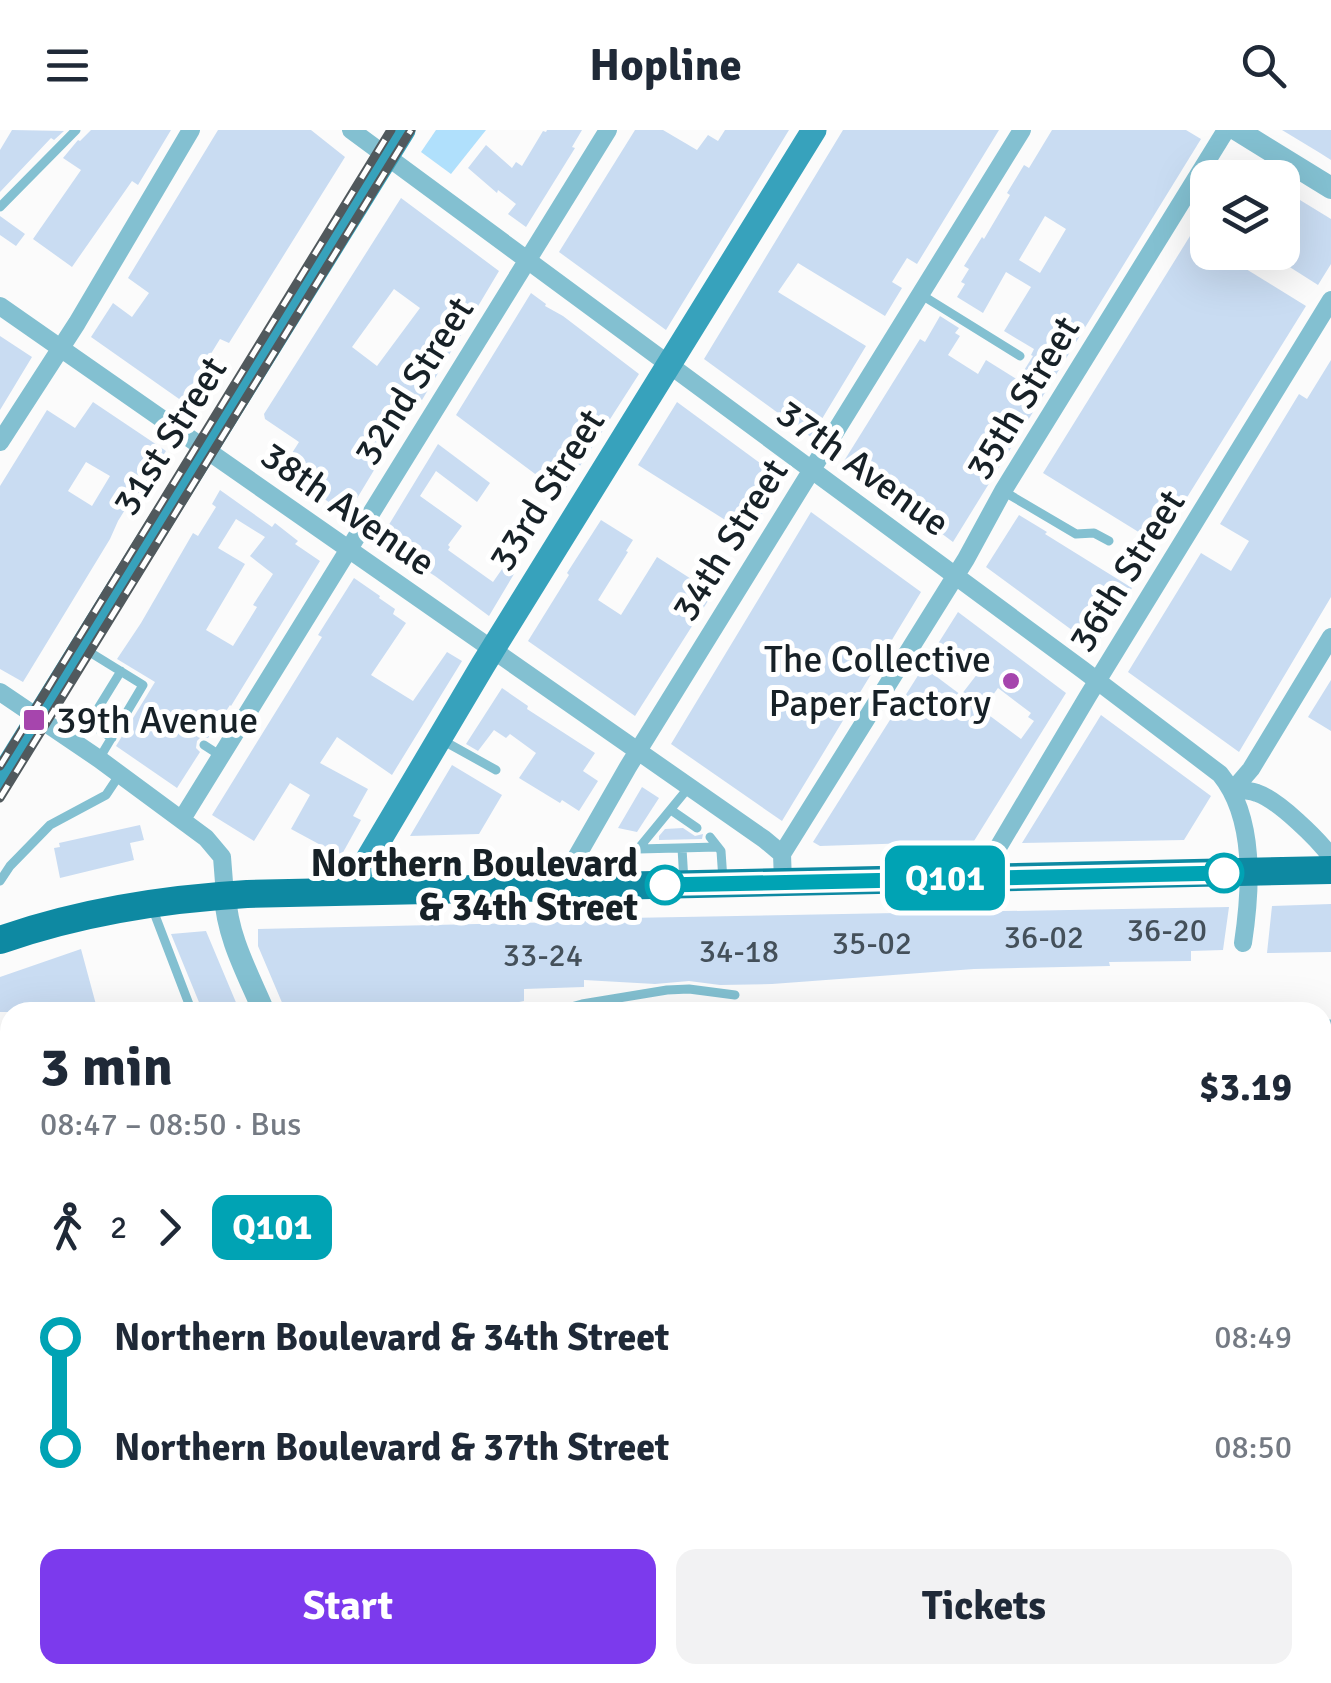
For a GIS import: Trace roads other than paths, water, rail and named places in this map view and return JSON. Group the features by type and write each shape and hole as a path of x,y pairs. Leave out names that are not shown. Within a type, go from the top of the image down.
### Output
{"main road":[{"name":"31st Street","path":"0,780 403,130"},
{"name":"33rd Street","path":"349,892 492,650 814,130"},
{"path":"0,940 69,919 150,902 226,895 724,883 782,868 980,878 1331,870"}],"street":[{"path":"0,442 191,130"},
{"name":"37th Avenue","path":"351,130 1098,681 1212,767 1233,790 1264,796 1319,840 1331,857"},
{"name":"32nd Street","path":"182,819 608,130"},
{"name":"34th Street","path":"568,887 577,856 638,751 1022,130"},
{"name":"35th Street","path":"782,868 1002,492 1226,130"},
{"path":"1237,130 1331,188"},
{"name":"36th Street","path":"980,878 1331,300"},
{"name":"38th Avenue","path":"0,306 689,786 782,868"},
{"path":"1243,943 1250,898 1243,822 1233,790 1251,768 1331,637"},
{"path":"0,692 182,819 218,851 224,864 230,932 260,1002"}],"lane":[{"path":"0,207 76,130"},
{"path":"920,294 1020,356"},
{"path":"1002,492 1076,534 1094,533 1109,541"},
{"path":"83,648 143,685 99,759"},
{"path":"112,738 89,723 121,671"},
{"path":"440,739 496,770"},
{"path":"204,745 221,756"},
{"path":"0,881 50,825 106,795 120,774"},
{"path":"632,886 630,855 689,786"},
{"path":"671,810 697,828"},
{"path":"710,837 721,851 724,883"},
{"path":"638,849 718,847"},
{"path":"682,848 684,884"},
{"path":"150,902 188,1002"},
{"path":"594,1002 667,990 735,995"}],"railway":[{"path":"0,766 391,130"},
{"path":"0,798 411,130"}],"place":[{"name":"The Collective Paper Factory","path":"1011,681"},
{"name":"39th Avenue","path":"34,720"},
{"name":"Northern Boulevard & 34th Street","path":"665,885"}]}
